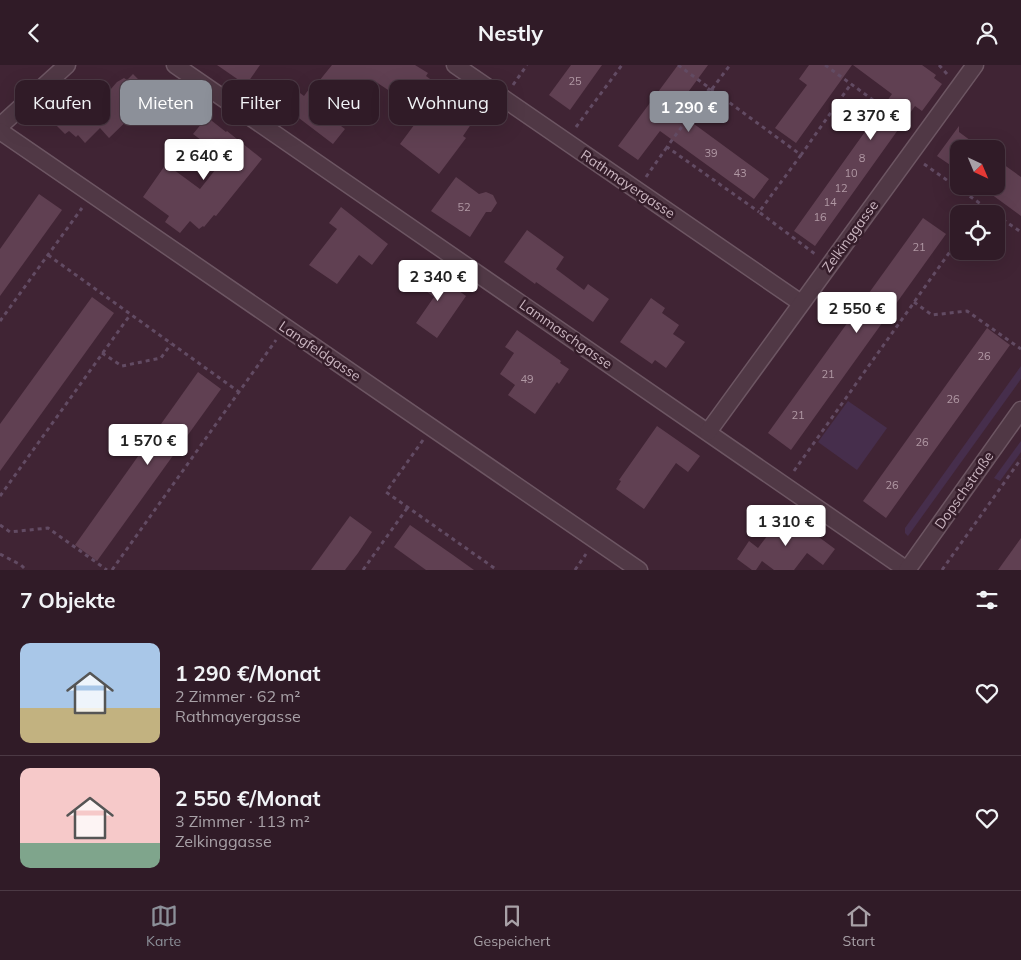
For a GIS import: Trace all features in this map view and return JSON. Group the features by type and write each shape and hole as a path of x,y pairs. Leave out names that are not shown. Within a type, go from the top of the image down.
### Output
{"street":[{"path":"0,125 67,65"},
{"name":"Lammaschgasse","path":"176,65 907,570"},
{"name":"Rathmayergasse","path":"455,65 477,80"},
{"name":"Zelkinggasse","path":"708,432 975,65"},
{"name":"Rathmayergasse","path":"507,101 801,303"},
{"name":"Langfeldgasse","path":"0,131 640,570"},
{"name":"Dopschstraße","path":"907,570 1021,409"}],"path":[{"path":"507,92 527,65"},
{"path":"566,141 622,65"},
{"path":"678,65 801,155"},
{"path":"637,190 667,147 730,65"},
{"path":"825,65 923,137"},
{"path":"759,212 851,84"},
{"path":"667,147 759,212 829,265"},
{"path":"910,154 983,205"},
{"path":"0,321 92,194"},
{"path":"1005,220 1021,232"},
{"path":"784,484 950,252"},
{"path":"48,255 239,393"},
{"path":"914,302 932,315 967,311 1021,349"},
{"path":"0,496 130,315"},
{"path":"112,570 285,327"},
{"path":"102,353 122,366 161,358 171,344"},
{"path":"432,428 386,492 497,570"},
{"path":"942,570 1021,459"},
{"path":"363,570 408,507"},
{"path":"0,525 10,532 48,529 107,570"},
{"path":"0,554 21,565 26,570"}],"shaded area":[{"path":"1021,366 1021,379 908,536 905,533 905,528"},
{"path":"848,401 887,428 857,470 818,442"},
{"path":"1021,441 1021,452 1000,481 994,478"}],"building":[{"path":"217,65 260,65 250,80 239,80"},
{"path":"332,65 415,65 428,73 426,76 431,80 389,80 389,91 379,84 379,80 320,80"},
{"path":"571,65 602,65 570,110 549,95"},
{"path":"678,65 708,65 675,110 769,179 754,199 660,131 638,160 618,146"},
{"path":"809,65 852,65 796,143 775,128 807,85 799,79"},
{"path":"853,65 922,65 936,75 934,78 942,84 922,111 915,106 815,246 794,231 892,94"},
{"path":"133,74 139,80 127,80"},
{"path":"120,80 120,125 122,125 109,138 100,128 85,143 78,135 76,137 69,131 65,134 56,125 110,125 110,90"},
{"path":"309,89 309,125 340,125 345,129 333,144 299,118 299,94 304,96"},
{"path":"212,121 262,159 216,216 214,215 204,227 199,229 190,221 180,233 165,222 169,216 143,197 166,164 200,189 223,160 218,156 220,154 193,134 200,125 212,125"},
{"path":"414,125 470,125 463,136 466,138 439,174 400,144"},
{"path":"959,126 959,132 970,140 950,140 950,165 937,156"},
{"path":"1005,165 1021,177 1021,216 992,195 1005,195"},
{"path":"456,177 479,194 486,192 493,195 497,203 491,212 486,212 470,237 431,211"},
{"path":"39,194 62,210 0,296 0,249"},
{"path":"341,207 388,244 372,265 359,255 337,284 309,265 337,229 329,223"},
{"path":"923,218 946,234 791,450 768,433"},
{"path":"527,230 564,257 556,269 584,290 588,284 609,299 593,322 504,262"},
{"path":"426,267 466,296 437,338 416,323 434,297 415,283"},
{"path":"92,297 114,313 0,471 0,424"},
{"path":"651,298 665,308 662,313 679,325 673,334 685,342 666,368 655,360 652,364 620,342"},
{"path":"987,328 1010,345 886,518 863,501"},
{"path":"517,330 561,361 560,363 569,369 559,384 557,382 535,414 508,395 515,385 500,374 514,353 505,347"},
{"path":"198,372 221,389 97,561 75,545"},
{"path":"657,426 700,456 688,472 676,463 644,509 616,489 621,481 619,480"},
{"path":"785,512 835,549 823,565 807,553 794,570 774,570 762,561 756,570 752,570 737,559 749,541 758,548"},
{"path":"350,516 372,532 358,553 345,570 311,570"},
{"path":"410,525 474,570 426,570 394,547"},
{"path":"1021,538 1021,570 998,570"}]}
